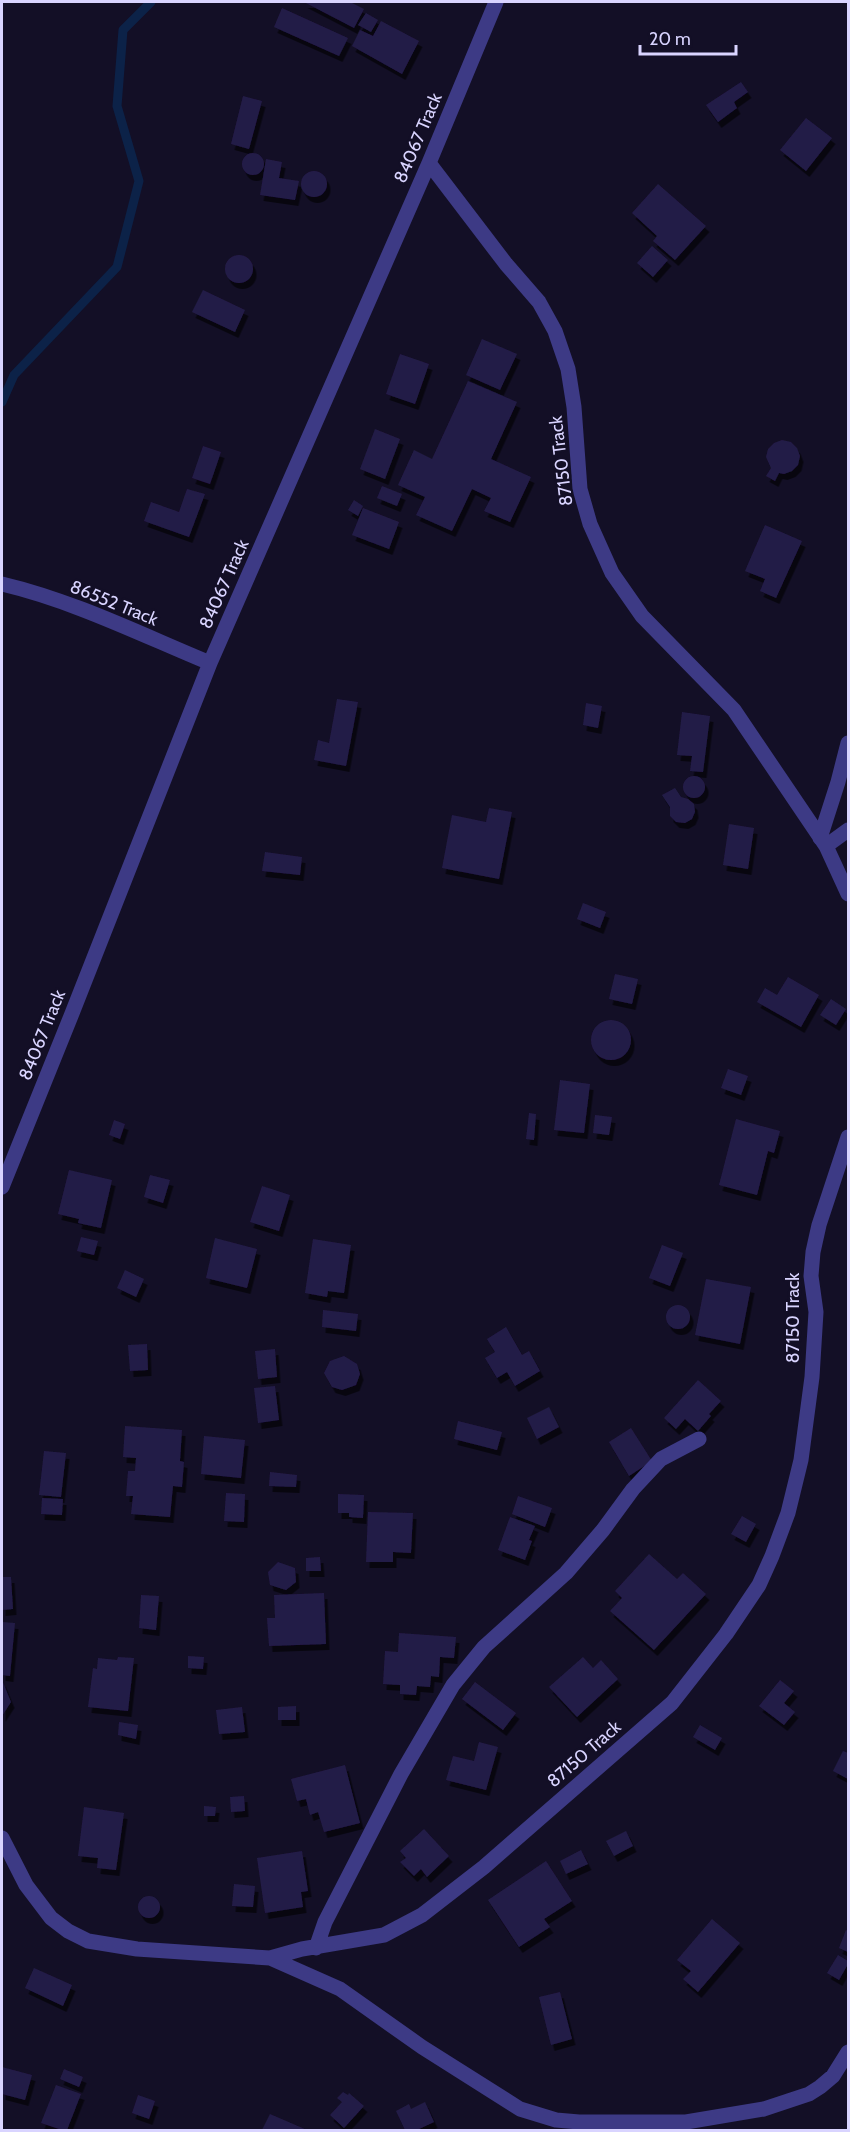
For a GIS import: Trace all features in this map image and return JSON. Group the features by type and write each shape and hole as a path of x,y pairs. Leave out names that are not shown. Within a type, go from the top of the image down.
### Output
{"street":[{"name":"84067 Track","path":"2,1187 210,663 429,163 496,2"},
{"name":"87150 Track","path":"429,163 506,264 539,302 555,331 568,369 574,407 580,489 590,524 612,573 642,616 734,710 823,842 849,894"},
{"name":"86552 Track","path":"2,584 30,591 90,613 210,663"},
{"path":"823,842 849,742"},
{"path":"823,842 849,830"},
{"name":"87150 Track","path":"2,1838 26,1885 51,1918 68,1931 88,1941 136,1949 270,1958 302,1949 384,1935 406,1925 484,1867 672,1703 726,1634 752,1594 772,1556 788,1513 801,1460 812,1377 816,1312 811,1276 813,1252 819,1225 849,1137"},
{"path":"316,1948 325,1922 401,1774 453,1685 484,1647 566,1574 603,1530 633,1489 661,1459 699,1439"},
{"path":"270,1958 340,1989 422,2047 520,2109 586,2126 686,2122 764,2109 809,2094 820,2087 833,2076 849,2052"}],"building":[{"path":"304,2 350,2 364,9 354,28"},
{"path":"282,8 348,38 339,56 274,27"},
{"path":"366,13 378,20 371,32 358,25"},
{"path":"381,21 419,41 402,74 352,46 360,30 373,36"},
{"path":"741,82 748,92 734,102 737,108 718,122 706,105"},
{"path":"243,96 262,101 249,149 231,144"},
{"path":"806,118 832,138 806,171 780,150"},
{"path":"253,153 261,156 264,164 261,172 253,175 245,172 242,164 245,156"},
{"path":"266,159 282,162 279,178 299,181 295,200 260,195"},
{"path":"314,171 324,174 327,184 324,194 314,197 304,194 301,184 304,174"},
{"path":"658,184 706,226 675,260 653,241 657,236 632,213"},
{"path":"652,246 668,260 653,277 637,263"},
{"path":"239,255 249,259 253,269 249,279 239,283 229,279 225,269 229,259"},
{"path":"203,290 245,310 235,332 192,312"},
{"path":"482,339 517,354 500,390 466,375"},
{"path":"400,354 429,364 415,404 386,394"},
{"path":"468,381 517,402 491,459 531,477 510,522 484,511 491,498 472,489 452,531 416,515 425,497 398,485 414,450 432,459"},
{"path":"375,429 400,439 385,479 360,469"},
{"path":"782,440 791,442 797,448 800,456 798,465 792,471 779,473 775,481 766,476 771,468 766,457 768,449 774,443"},
{"path":"203,446 221,452 210,484 192,478"},
{"path":"382,486 402,494 397,506 377,498"},
{"path":"187,489 205,494 189,537 144,521 151,502 179,512"},
{"path":"354,500 363,506 358,516 348,510"},
{"path":"363,508 399,522 389,549 352,535"},
{"path":"765,525 802,541 776,598 760,591 765,579 745,571"},
{"path":"337,699 358,702 346,766 314,760 318,740 329,743"},
{"path":"586,703 602,706 598,728 583,725"},
{"path":"682,712 710,716 703,772 690,771 692,756 677,755"},
{"path":"694,776 702,779 705,787 702,795 694,798 686,795 683,787 686,779"},
{"path":"675,788 681,797 694,804 695,812 692,819 685,823 676,822 670,816 670,807 662,795"},
{"path":"489,808 512,812 499,879 442,868 452,815 486,822"},
{"path":"729,824 754,828 748,869 723,865"},
{"path":"265,852 302,857 300,875 262,871"},
{"path":"583,903 606,912 600,928 577,919"},
{"path":"615,974 638,979 632,1004 609,999"},
{"path":"788,977 819,995 801,1027 757,1002 765,988 777,995"},
{"path":"831,999 846,1009 836,1025 820,1015"},
{"path":"611,1020 625,1026 631,1040 625,1054 611,1060 597,1054 591,1040 597,1026"},
{"path":"728,1069 748,1076 741,1095 721,1088"},
{"path":"560,1080 590,1084 584,1133 554,1130"},
{"path":"529,1113 536,1114 534,1140 526,1139"},
{"path":"595,1115 612,1117 609,1135 593,1133"},
{"path":"736,1119 780,1131 774,1153 768,1151 757,1195 719,1185"},
{"path":"114,1120 125,1124 120,1139 109,1135"},
{"path":"69,1170 112,1180 101,1228 78,1223 79,1219 58,1214"},
{"path":"150,1175 170,1180 163,1203 144,1197"},
{"path":"262,1186 290,1195 279,1231 250,1222"},
{"path":"81,1237 98,1241 94,1255 77,1251"},
{"path":"215,1238 257,1249 247,1288 206,1278"},
{"path":"313,1239 351,1245 344,1293 328,1291 327,1297 305,1293"},
{"path":"662,1245 683,1253 670,1286 649,1278"},
{"path":"125,1270 144,1279 136,1297 117,1288"},
{"path":"706,1279 751,1287 740,1344 695,1335"},
{"path":"678,1305 687,1308 690,1317 687,1326 678,1329 669,1326 666,1317 669,1308"},
{"path":"323,1310 358,1314 356,1331 322,1327"},
{"path":"506,1327 522,1355 529,1351 540,1371 515,1386 507,1372 497,1378 485,1358 495,1352 487,1339"},
{"path":"147,1344 148,1370 130,1371 128,1345"},
{"path":"275,1349 277,1377 258,1379 255,1351"},
{"path":"344,1356 357,1364 360,1374 356,1385 342,1390 332,1387 324,1373 330,1361"},
{"path":"698,1380 721,1401 698,1431 685,1419 676,1429 664,1418"},
{"path":"275,1386 279,1420 258,1423 254,1388"},
{"path":"549,1407 559,1427 537,1439 527,1418"},
{"path":"458,1421 502,1432 497,1450 454,1439"},
{"path":"125,1426 182,1430 180,1461 184,1462 182,1487 173,1486 170,1517 131,1514 133,1496 126,1496 128,1471 135,1471 136,1458 123,1457"},
{"path":"631,1428 652,1461 629,1476 609,1442"},
{"path":"204,1436 245,1440 241,1478 201,1474"},
{"path":"44,1451 66,1453 61,1497 39,1495"},
{"path":"270,1472 297,1475 296,1487 269,1486"},
{"path":"226,1493 245,1494 244,1522 224,1521"},
{"path":"338,1494 364,1495 363,1518 349,1517 349,1513 338,1513"},
{"path":"518,1496 552,1508 545,1527 512,1514"},
{"path":"42,1498 63,1499 62,1515 41,1514"},
{"path":"368,1512 413,1513 411,1553 393,1552 393,1562 366,1562"},
{"path":"742,1516 756,1524 746,1542 731,1534"},
{"path":"510,1517 535,1526 529,1540 532,1541 525,1560 498,1550"},
{"path":"649,1554 677,1579 683,1573 706,1594 654,1650 610,1611 622,1598 615,1591"},
{"path":"320,1557 321,1571 306,1571 306,1558"},
{"path":"278,1562 295,1568 296,1582 286,1590 270,1585 268,1572"},
{"path":"2,1577 11,1577 13,1609 2,1610"},
{"path":"324,1593 326,1644 269,1646 267,1618 275,1618 274,1595"},
{"path":"141,1595 159,1596 156,1630 139,1628"},
{"path":"2,1622 15,1623 10,1676 2,1675"},
{"path":"399,1633 456,1637 454,1658 440,1657 439,1677 431,1676 430,1687 417,1686 416,1695 400,1694 400,1685 383,1684 385,1651 398,1652"},
{"path":"188,1656 204,1657 203,1669 188,1668"},
{"path":"118,1657 134,1658 128,1711 88,1707 93,1668 97,1669 98,1658 117,1660"},
{"path":"583,1657 593,1668 601,1660 618,1679 577,1717 549,1687"},
{"path":"2,1680 11,1702 2,1716"},
{"path":"780,1680 794,1691 784,1703 795,1712 784,1725 759,1706"},
{"path":"475,1682 516,1713 503,1730 462,1699"},
{"path":"296,1706 296,1720 278,1720 278,1707"},
{"path":"242,1707 245,1732 219,1734 216,1710"},
{"path":"119,1722 138,1725 136,1739 118,1735"},
{"path":"700,1725 722,1738 715,1750 693,1737"},
{"path":"479,1742 498,1747 486,1790 446,1780 453,1756 474,1761"},
{"path":"843,1751 848,1753 848,1779 833,1771"},
{"path":"345,1765 360,1823 324,1832 318,1812 310,1815 306,1799 297,1801 291,1779"},
{"path":"244,1796 245,1811 231,1812 230,1797"},
{"path":"204,1806 216,1807 215,1816 204,1816"},
{"path":"84,1807 124,1813 116,1870 97,1868 98,1858 78,1856"},
{"path":"424,1829 449,1856 427,1877 421,1869 414,1876 400,1862 406,1858 400,1851"},
{"path":"626,1831 633,1846 614,1856 606,1841"},
{"path":"581,1850 588,1864 566,1874 560,1861"},
{"path":"302,1851 308,1891 301,1892 303,1907 265,1913 257,1858"},
{"path":"546,1861 572,1901 544,1919 550,1927 519,1947 488,1900"},
{"path":"234,1884 255,1886 253,1907 232,1906"},
{"path":"149,1896 157,1899 160,1907 157,1915 149,1918 141,1915 138,1907 141,1899"},
{"path":"712,1919 740,1943 698,1992 683,1979 691,1971 677,1960"},
{"path":"846,1930 848,1931 848,1952 839,1948"},
{"path":"838,1955 848,1961 839,1980 827,1973"},
{"path":"34,1968 72,1985 63,2006 25,1988"},
{"path":"560,1992 572,2039 551,2045 539,1997"},
{"path":"2,2067 32,2075 25,2100 2,2094"},
{"path":"64,2069 83,2077 79,2087 60,2079"},
{"path":"56,2085 81,2094 67,2130 41,2123"},
{"path":"343,2092 348,2095 349,2093 364,2106 344,2128 330,2115 342,2102 337,2098"},
{"path":"138,2095 155,2101 149,2119 132,2113"},
{"path":"425,2102 434,2122 417,2130 405,2130 396,2111 409,2104 411,2109"},
{"path":"270,2114 307,2130 262,2130"}],"waterway":[{"path":"2,402 14,375 117,267 139,181 117,106 123,30 151,2"}]}
